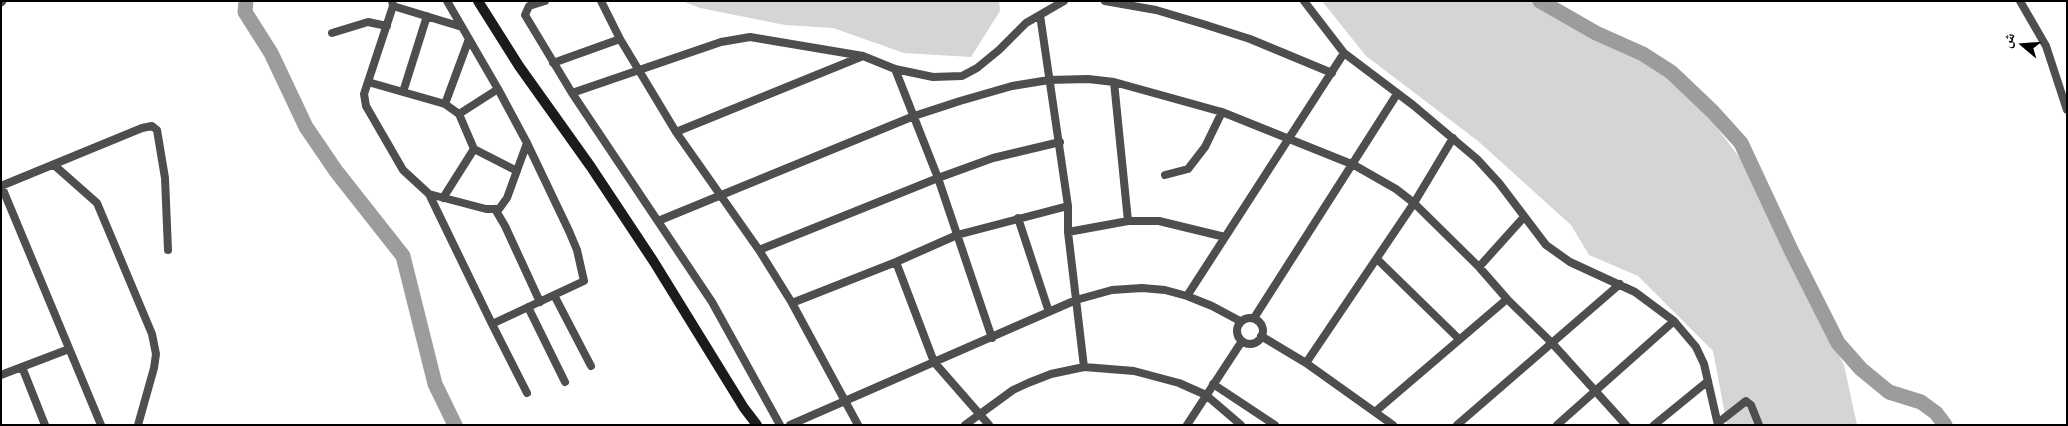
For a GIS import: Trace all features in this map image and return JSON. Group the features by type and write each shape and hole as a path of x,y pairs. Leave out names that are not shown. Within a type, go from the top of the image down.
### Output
{"main road":[{"path":"478,1 519,66 649,254 744,408 757,425"},
{"path":"744,408 746,425"}],"street":[{"path":"447,1 498,89 526,143 572,238 584,281 492,324"},
{"path":"545,1 529,6 525,13 572,93 712,302 780,425"},
{"path":"601,1 620,39 676,132 759,250 792,303 858,425"},
{"path":"572,93 721,42 750,37 863,56 895,68 933,77 962,76 977,68 999,50 1015,31 1064,1"},
{"path":"1105,1 1156,10 1203,24 1250,39 1332,73"},
{"path":"1304,1 1344,53 1454,138 1499,183 1534,232 1559,255 1635,292 1674,320 1696,347 1708,381 1718,424 1746,401 1751,405 1759,425"},
{"path":"2020,1 2043,40 2067,110"},
{"path":"462,27 392,4 364,99 374,122 407,175 429,194 527,393"},
{"path":"1040,15 1060,142 1068,206 1068,232 1084,367"},
{"path":"404,92 427,16"},
{"path":"332,33 368,22 387,26"},
{"path":"445,104 469,39"},
{"path":"553,63 620,39"},
{"path":"1187,296 1344,53"},
{"path":"676,132 863,56"},
{"path":"895,68 938,178 992,338"},
{"path":"658,221 914,116 1012,86 1049,80 1088,79 1114,82 1222,112 1354,165 1383,180 1414,203 1479,267 1507,299 1552,343 1626,425"},
{"path":"368,82 445,104 459,114 474,149 517,170"},
{"path":"1114,82 1128,220"},
{"path":"459,114 498,89"},
{"path":"1254,318 1354,165 1397,94"},
{"path":"1165,175 1188,169 1205,147 1222,112"},
{"path":"101,425 1,186 142,128 149,126 155,128 158,135 165,178 168,250"},
{"path":"1306,363 1414,203 1454,138"},
{"path":"759,250 938,178 993,158 1060,142"},
{"path":"429,194 495,210 503,206 526,143"},
{"path":"443,198 474,149"},
{"path":"54,165 96,203 152,334 156,354 154,368 138,425"},
{"path":"792,303 896,262 957,235 1068,206"},
{"path":"495,210 505,226 540,302"},
{"path":"1479,267 1524,217"},
{"path":"1018,218 1050,312"},
{"path":"1068,232 1128,220 1174,222 1225,237"},
{"path":"1377,259 1458,339"},
{"path":"896,262 934,362 989,425"},
{"path":"1457,425 1620,284"},
{"path":"790,425 1076,300 1112,290 1142,288 1187,296 1240,322"},
{"path":"554,295 590,366"},
{"path":"1376,411 1507,299"},
{"path":"528,307 565,382"},
{"path":"1247,318 1254,318 1262,328 1261,336 1250,344 1242,341 1236,332 1240,322 1247,318"},
{"path":"1557,425 1674,320"},
{"path":"1261,336 1306,363 1376,411 1393,425"},
{"path":"1187,425 1242,341"},
{"path":"1,375 69,349"},
{"path":"22,367 46,425"},
{"path":"965,425 979,413 1028,383 1051,374 1084,367 1134,371 1155,375 1206,395 1232,415 1241,425"},
{"path":"1654,425 1708,381"},
{"path":"1213,384 1274,425"}],"shaded area":[{"path":"682,1 999,1 1000,11 971,57 904,53 833,28 785,25 700,8"},
{"path":"1322,1 1549,1 1670,65 1745,165 1844,365 1857,425 1727,425 1713,351 1638,276 1589,255 1571,225 1478,141 1366,56"}],"waterway":[{"path":"246,1 245,12 271,53 306,127 336,171 403,256 435,384 455,425"},
{"path":"1540,1 1596,33 1643,54 1671,72 1713,112 1741,143 1791,250 1838,343 1861,369 1889,392 1921,402 1936,413 1945,425"}]}
